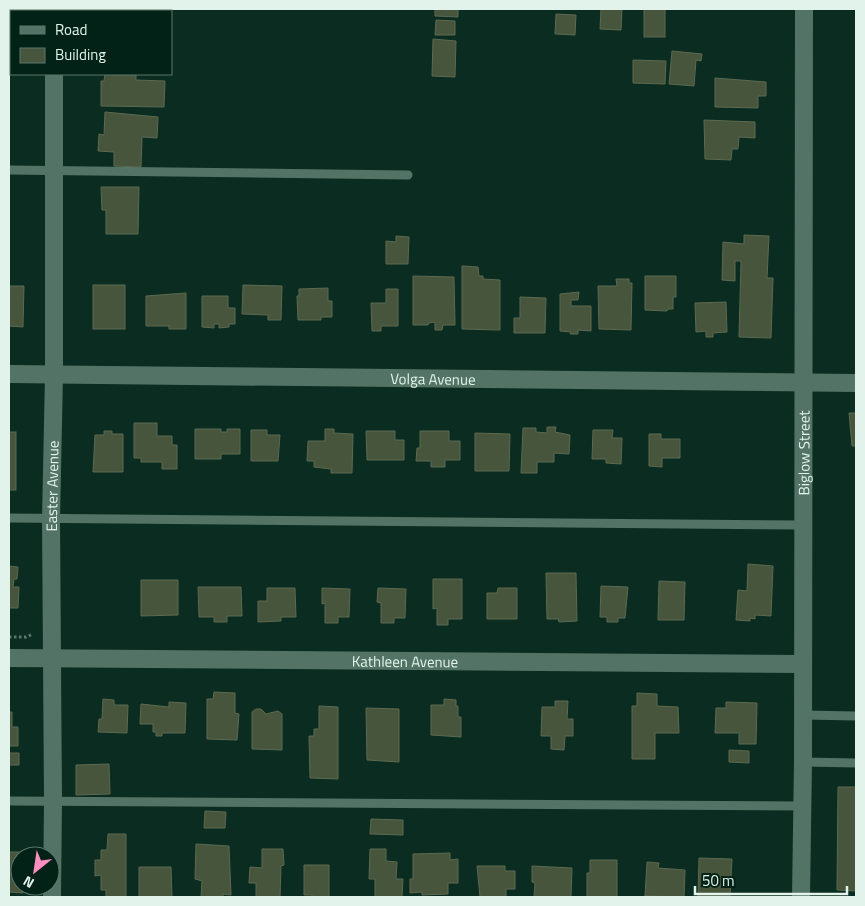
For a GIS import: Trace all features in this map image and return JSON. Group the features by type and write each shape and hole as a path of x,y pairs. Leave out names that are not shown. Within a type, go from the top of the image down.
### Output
{"street":[{"name":"Biglow Street","path":"801,897 803,762 804,9"},
{"name":"Easter Avenue","path":"52,897 51,659 54,374 54,75"},
{"name":"Volga Avenue","path":"9,374 856,383"},
{"name":"Kathleen Avenue","path":"9,658 803,664"}],"lane":[{"path":"9,170 408,175"},
{"path":"9,518 803,525"},
{"path":"803,715 856,716"},
{"path":"803,762 856,763"},
{"path":"9,801 802,806"}],"building":[{"path":"435,9 458,9 458,17 435,16"},
{"path":"601,9 622,9 621,30 600,29"},
{"path":"644,9 665,9 665,37 644,37"},
{"path":"556,14 576,15 575,35 555,34"},
{"path":"436,20 455,21 455,35 435,35"},
{"path":"433,39 456,41 455,77 432,76"},
{"path":"672,51 702,54 701,61 696,60 694,86 669,84"},
{"path":"633,60 666,61 665,84 633,83"},
{"path":"105,75 136,75 136,80 165,81 164,107 101,106 101,81 104,81"},
{"path":"715,78 766,82 766,96 758,96 758,108 715,107"},
{"path":"105,112 158,117 157,138 142,137 141,167 114,166 114,152 98,151 99,134 104,135"},
{"path":"704,120 755,122 755,138 739,137 738,149 732,149 731,160 705,159"},
{"path":"101,187 139,187 138,234 106,234 106,210 102,210"},
{"path":"744,235 769,236 767,278 773,278 771,338 739,337 741,261 735,261 735,281 722,280 723,242 744,244"},
{"path":"396,236 409,237 408,264 386,264 386,241 396,242"},
{"path":"462,266 478,267 479,276 483,276 483,279 500,280 500,330 462,329"},
{"path":"413,276 454,277 455,325 443,325 442,330 435,330 435,322 428,325 413,325"},
{"path":"645,276 676,276 676,297 673,297 673,309 668,309 667,311 645,310"},
{"path":"616,279 629,279 629,283 632,283 631,330 599,329 598,286 617,286"},
{"path":"93,285 125,285 125,329 93,329"},
{"path":"243,285 282,286 281,320 268,320 268,315 242,314"},
{"path":"9,286 24,286 23,327 9,326"},
{"path":"328,288 328,301 332,301 332,317 321,317 321,320 298,320 297,296 299,296 299,289"},
{"path":"386,289 398,289 398,326 381,326 381,331 372,331 371,303 386,303"},
{"path":"579,292 578,300 571,300 571,306 591,306 591,331 578,330 578,334 570,334 571,332 560,331 560,294"},
{"path":"186,293 186,329 169,329 169,326 146,326 146,296"},
{"path":"202,296 228,296 228,308 235,308 235,324 219,328 219,324 214,324 214,328 202,327"},
{"path":"520,297 546,298 545,333 514,333 514,318 520,318"},
{"path":"726,302 727,332 713,333 713,337 706,337 706,331 696,332 695,303"},
{"path":"849,413 856,413 856,446 852,446"},
{"path":"134,423 157,423 157,436 172,436 172,445 177,445 177,469 162,469 162,462 141,462 141,458 134,458"},
{"path":"547,427 556,427 555,432 570,435 569,454 554,453 554,462 537,462 537,473 521,473 523,428 536,428 536,432 547,433"},
{"path":"195,429 221,429 221,432 227,432 227,429 240,429 240,454 221,454 221,459 195,459"},
{"path":"325,429 334,429 334,433 353,434 352,473 331,473 331,469 314,467 314,461 307,461 308,441 325,441"},
{"path":"251,430 267,430 267,435 280,435 278,461 251,461"},
{"path":"593,430 613,430 612,438 622,438 621,464 606,463 606,459 592,459"},
{"path":"104,431 112,431 112,434 123,434 123,472 93,472 95,435 104,435"},
{"path":"366,431 395,431 395,440 404,440 404,460 367,460"},
{"path":"420,431 449,431 449,441 460,441 460,460 445,460 445,467 431,467 431,461 416,461 417,448 420,448"},
{"path":"9,432 16,432 16,490 9,490"},
{"path":"475,433 510,434 509,471 475,471"},
{"path":"649,434 661,434 661,439 680,439 680,458 662,458 662,467 649,466"},
{"path":"748,564 773,566 771,616 755,615 755,619 750,618 750,621 736,620 738,590 747,591"},
{"path":"9,566 18,567 17,579 14,579 13,587 19,587 18,608 9,608"},
{"path":"546,573 576,573 577,621 559,622 558,619 547,619"},
{"path":"433,579 462,579 462,619 448,619 448,625 437,625 437,608 433,609"},
{"path":"141,580 178,580 178,615 141,616"},
{"path":"659,581 685,582 684,620 658,620"},
{"path":"601,586 628,587 625,618 618,618 618,622 607,622 607,617 600,617"},
{"path":"198,587 241,587 242,616 227,616 227,622 214,622 214,617 199,617"},
{"path":"267,588 295,588 296,617 281,617 281,621 258,622 258,601 267,601"},
{"path":"322,588 350,589 349,617 338,617 338,623 325,623 325,603 322,604"},
{"path":"378,588 406,589 405,618 394,618 394,623 381,623 381,603 377,602"},
{"path":"498,588 517,588 517,619 487,619 487,593 497,593"},
{"path":"214,692 235,693 235,713 239,714 237,740 207,739 207,699 213,699"},
{"path":"637,693 657,694 657,706 678,707 679,733 655,733 655,759 632,759 632,706 637,706"},
{"path":"103,699 114,700 114,705 128,705 127,733 98,732 99,719 102,719"},
{"path":"444,699 456,700 458,717 461,717 461,737 431,735 431,705 444,705"},
{"path":"555,701 568,701 567,719 573,719 573,736 565,736 564,750 551,749 551,736 541,736 542,707 555,707"},
{"path":"169,702 186,703 185,733 162,733 162,736 156,736 156,732 153,732 153,724 140,724 141,704 169,707"},
{"path":"726,702 757,703 756,744 739,744 739,733 715,733 716,708 726,708"},
{"path":"319,706 338,707 338,779 310,778 309,736 314,736 314,729 319,729"},
{"path":"366,708 399,709 399,762 367,760"},
{"path":"256,709 261,709 266,714 278,711 282,714 282,750 252,749 252,712"},
{"path":"9,712 12,712 12,727 18,727 18,746 9,746"},
{"path":"729,750 749,751 749,763 729,762"},
{"path":"9,753 19,753 19,765 9,765"},
{"path":"109,764 110,794 76,795 76,765"},
{"path":"838,787 856,787 856,891 837,890"},
{"path":"205,811 226,812 225,828 204,828"},
{"path":"371,819 403,820 403,835 370,834"},
{"path":"108,834 126,834 126,897 106,897 106,890 101,890 101,875 95,876 95,860 101,860 101,850 107,850"},
{"path":"196,844 229,846 231,895 223,894 223,897 201,897 202,881 195,879"},
{"path":"262,849 283,849 284,865 281,866 280,897 256,897 256,883 249,883 250,867 262,868"},
{"path":"370,849 386,849 386,861 397,862 396,879 403,879 402,897 375,897 375,879 369,879"},
{"path":"9,852 10,852 10,892"},
{"path":"450,853 450,860 458,859 458,883 448,883 448,894 422,895 422,892 410,893 410,879 413,879 413,854"},
{"path":"699,858 732,859 730,897 698,897"},
{"path":"590,860 617,860 617,897 587,897 587,873 590,873"},
{"path":"647,862 659,863 658,868 685,870 684,897 645,896"},
{"path":"304,865 329,865 329,897 304,895"},
{"path":"477,866 505,866 505,871 515,871 515,889 506,889 506,897 480,897"},
{"path":"532,866 572,868 571,897 534,897 535,883 532,882"},
{"path":"139,867 171,867 172,897 139,897"}]}
